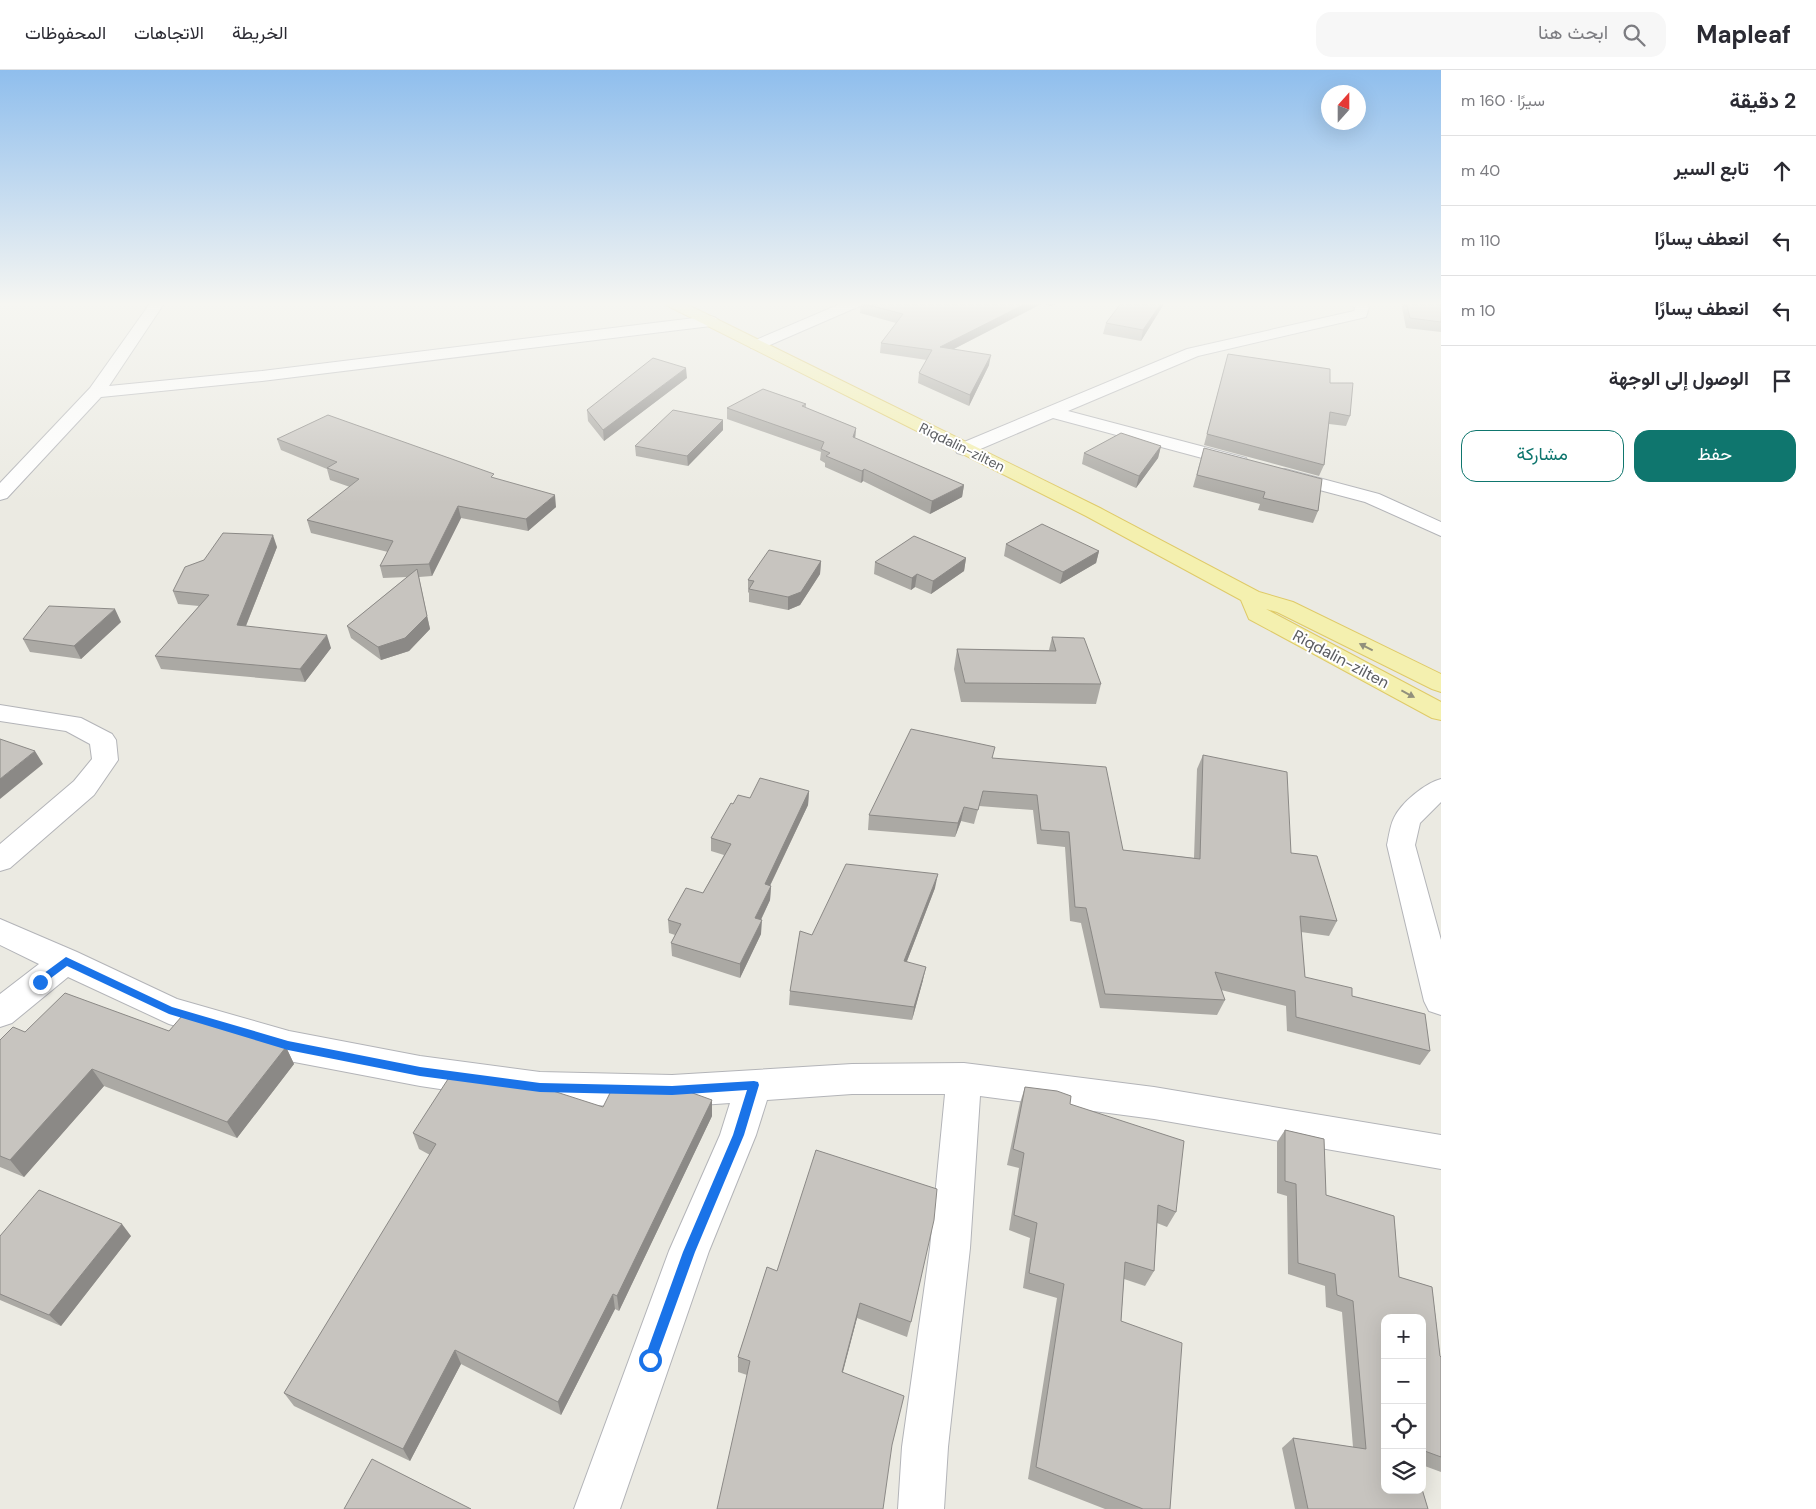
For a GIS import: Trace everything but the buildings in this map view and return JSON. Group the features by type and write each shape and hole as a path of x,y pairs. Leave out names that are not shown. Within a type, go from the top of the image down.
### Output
{"main road":[{"name":"Riqdalin-zilten","path":"807,369 1093,512 1251,597 1285,606 1441,684"},
{"name":"Riqdalin-zilten","path":"1251,597 1257,614 1441,712"}],"street":[{"path":"0,494 96,392 112,369"},
{"path":"96,392 318,369"},
{"path":"964,449 1153,369"},
{"path":"1052,412 1372,498 1441,530"},
{"path":"0,713 72,724 103,740 105,760 84,788 0,860"},
{"path":"1441,788 1427,798 1408,820 1401,844 1441,1001"},
{"path":"0,931 169,1010 288,1046 420,1071 540,1088 672,1090 852,1079 964,1078 1154,1102 1441,1152"},
{"path":"0,1012 66,961"},
{"path":"921,1509 924,1447 950,1248 964,1078"},
{"path":"597,1509 689,1252 738,1135 754,1085"}],"route":[{"path":"40,982 66,961 169,1010 288,1046 420,1071 540,1088 672,1090 754,1085 738,1135 689,1252 650,1360"}]}
